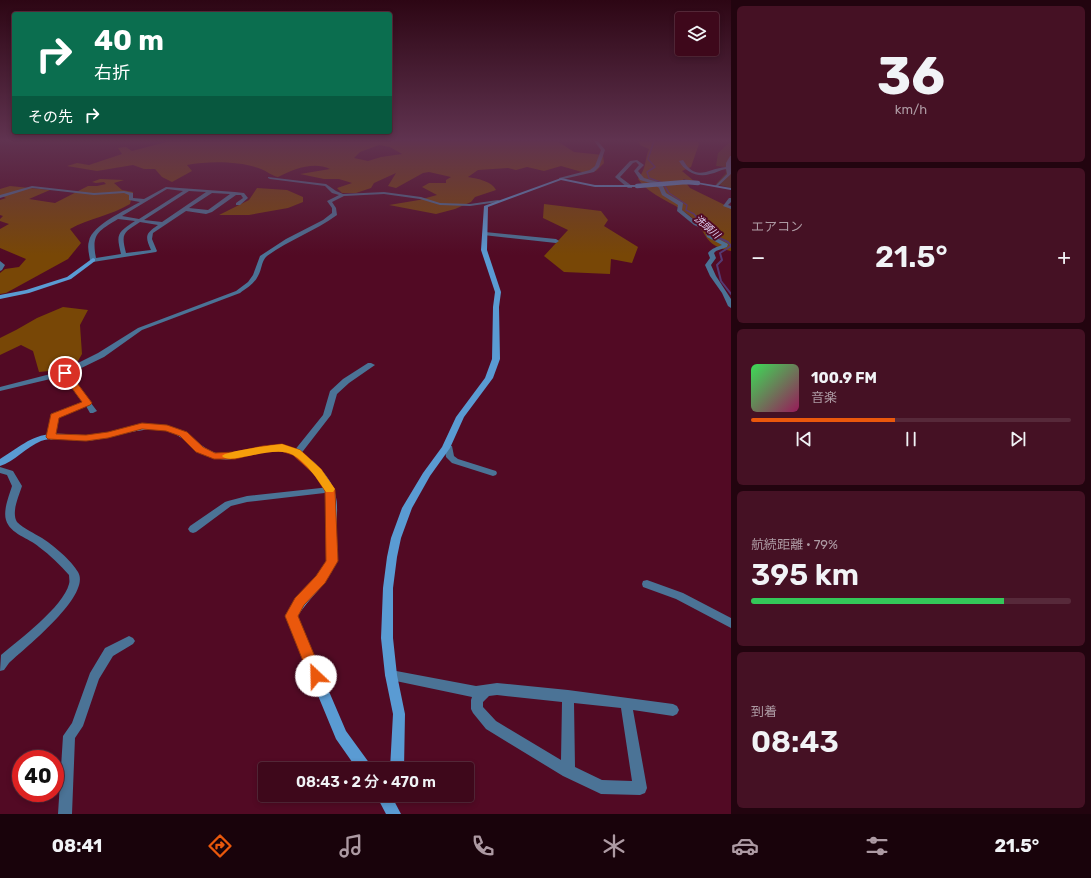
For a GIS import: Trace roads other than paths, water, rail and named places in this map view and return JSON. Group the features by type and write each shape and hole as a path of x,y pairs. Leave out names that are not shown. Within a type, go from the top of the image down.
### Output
{"street":[{"path":"278,179 326,185 334,192 343,195"},
{"path":"397,762 399,714 391,675 387,638 388,588 396,538 407,508 426,475 446,448 460,417 490,378 496,359 496,314 498,292 484,250 486,206 561,179 595,186 630,187 686,182 731,189"},
{"path":"620,179 630,187"},
{"path":"642,179 661,186 664,194 681,204 679,210 696,224 706,229 709,236 725,244 725,246 714,250 712,253 713,258 708,265 731,306"},
{"path":"717,186 724,179"},
{"path":"0,197 32,187 94,194 124,192 131,194 131,199 144,201"},
{"path":"92,260 90,242 92,236 98,229 166,188 242,194 246,198 238,204"},
{"path":"124,255 120,235 124,231 189,190"},
{"path":"0,297 27,292 69,278 92,260 154,251 149,236 150,233 211,191"},
{"path":"185,209 206,212 210,211 234,193"},
{"path":"0,389 65,373 92,360 133,333 222,299 245,288 256,275 262,257 292,237 331,217 336,212 329,200 343,195 390,194 422,198 435,204 446,205 470,205 498,201"},
{"path":"731,199 725,206 731,208"},
{"path":"116,217 162,224"},
{"path":"485,234 556,241"},
{"path":"0,263 2,264 0,268"},
{"path":"297,453 327,415 333,393 346,381 371,365"},
{"path":"65,373 93,411"},
{"path":"51,437 54,416 87,403"},
{"path":"0,462 25,445 42,438 86,438 108,435 142,426 167,428 184,434 199,450 214,456 235,456 263,449 282,448 297,453 317,472 330,490 332,561 320,580 300,602 291,616 341,735 360,762"},
{"path":"446,448 449,448 450,457 455,462 492,473"},
{"path":"0,470 10,474 17,486 10,514 10,521 16,527 46,546 74,573 75,580 73,588 64,602 51,617 10,654 0,666"},
{"path":"193,528 228,504 247,499 330,490"},
{"path":"647,584 658,587 692,602 731,623"},
{"path":"65,814 69,736 77,726 94,677 109,652 129,641"},
{"path":"391,675 476,692 497,690 568,696 672,710"},
{"path":"485,691 477,700 477,709 492,725 568,771 601,787 640,788 626,703"},
{"path":"568,696 568,771"},
{"path":"387,802 394,814"}],"waterway":[{"name":"洗頭川","path":"652,179 663,183 669,193 687,205 686,210 694,214 696,217"},
{"name":"洗頭川","path":"696,216 699,221 709,227 717,237 728,242 731,246 720,253 722,260 717,265 721,281 731,294"}]}
